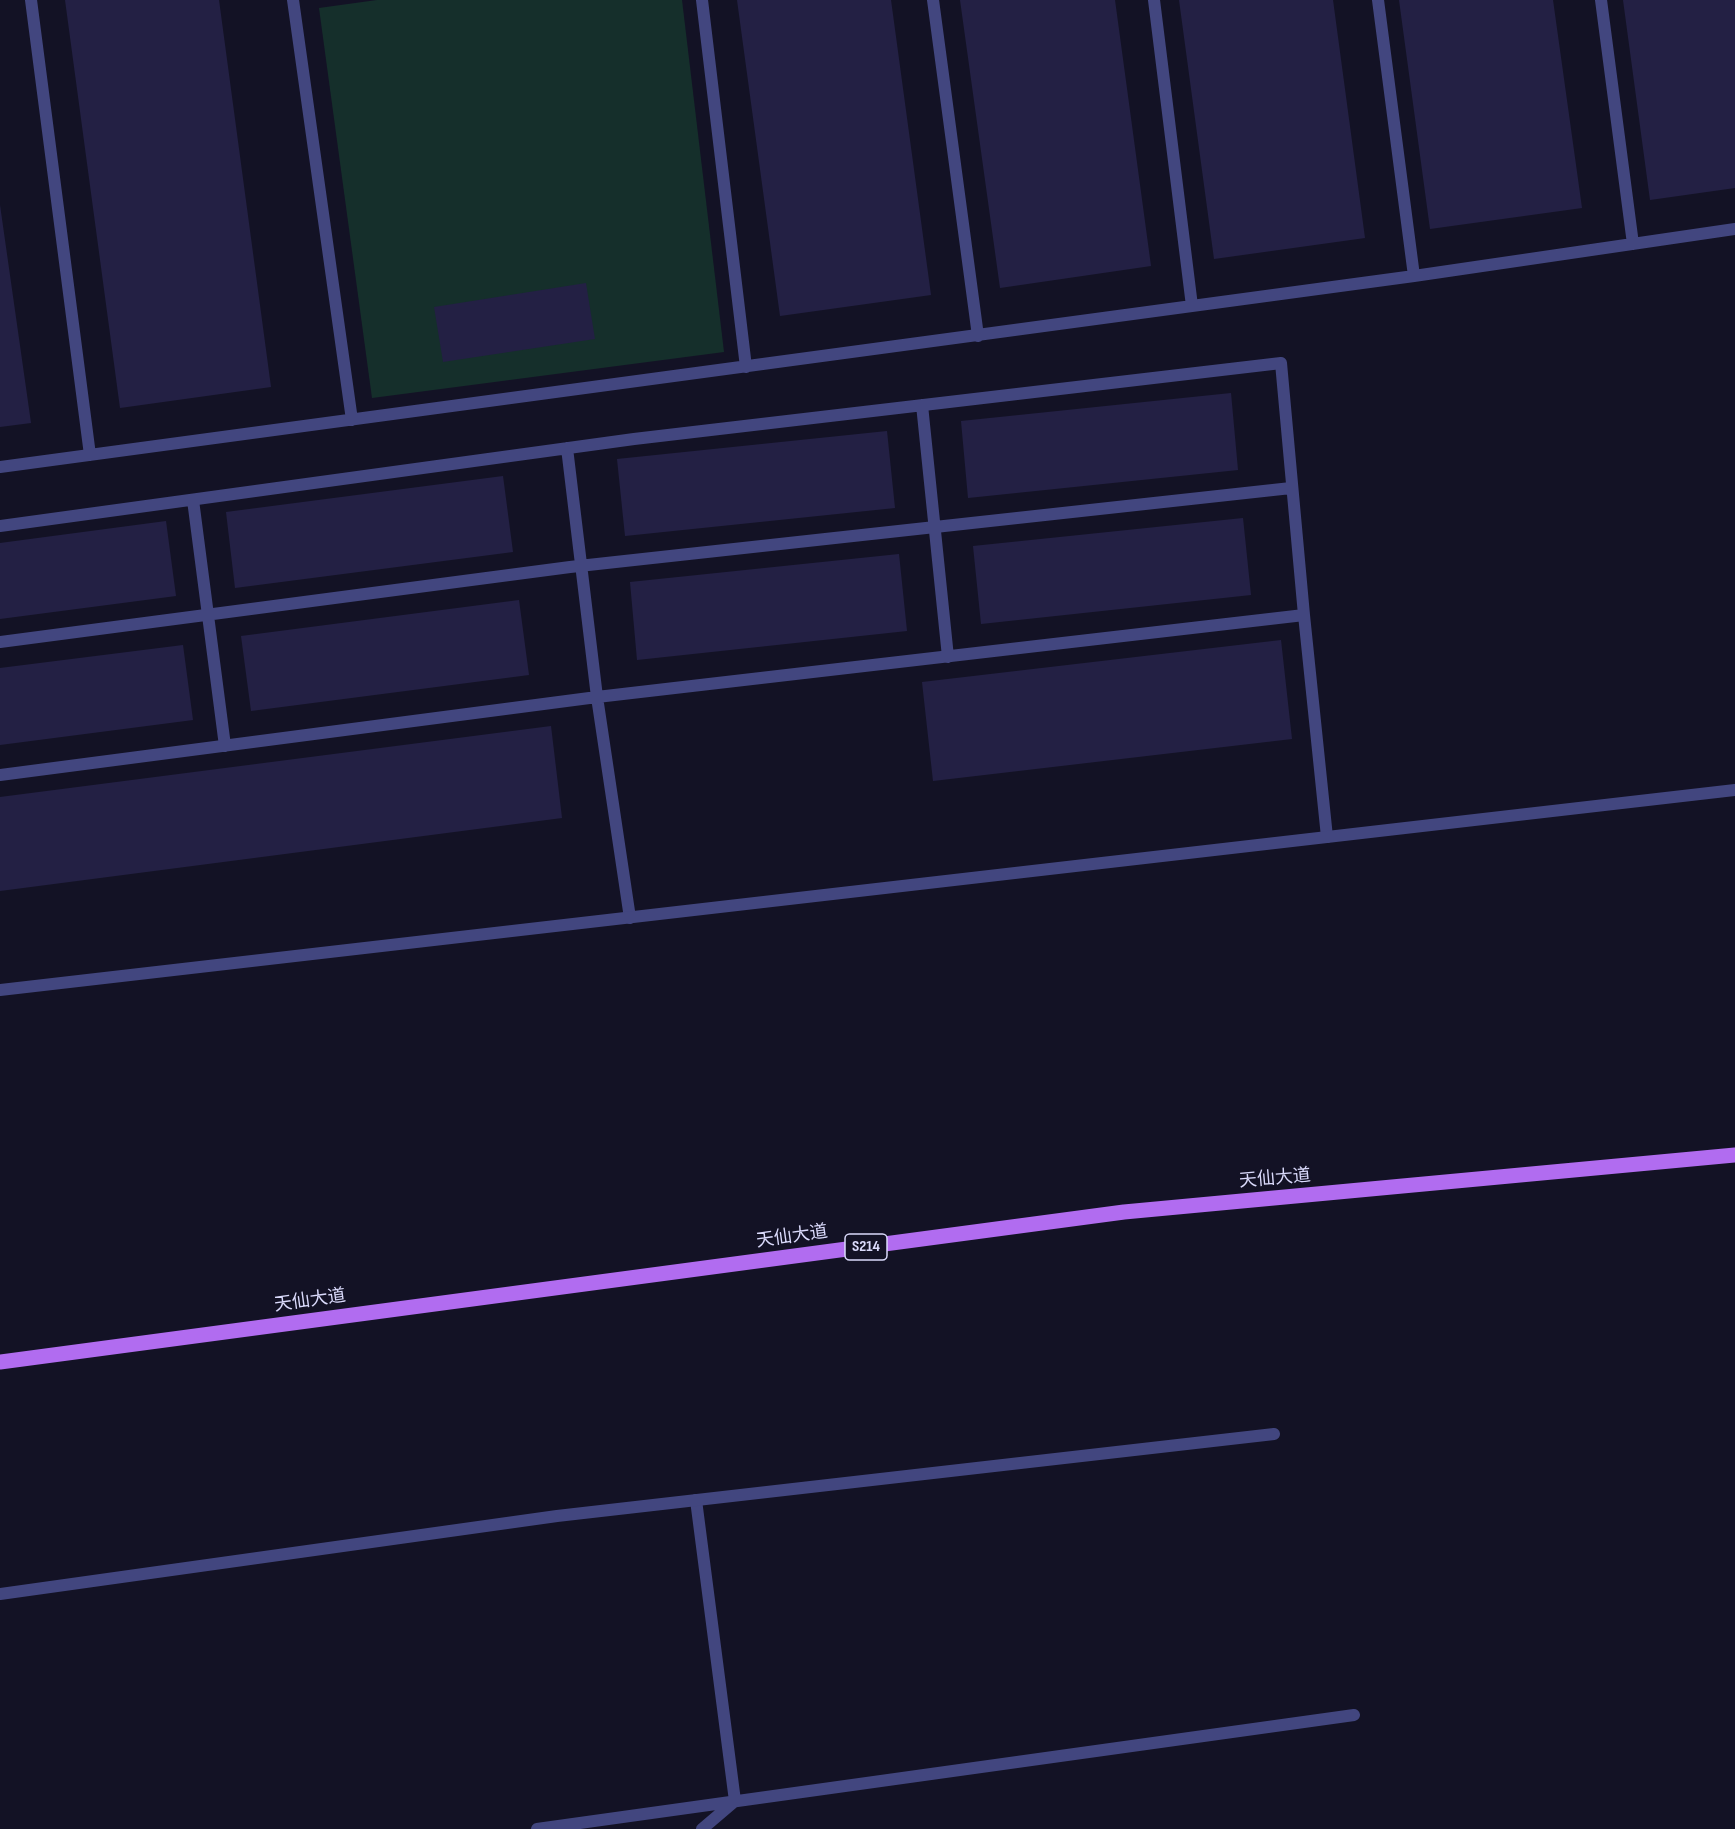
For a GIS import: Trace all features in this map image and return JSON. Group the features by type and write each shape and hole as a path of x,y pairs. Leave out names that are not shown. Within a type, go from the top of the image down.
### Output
{"main road":[{"name":"天仙大道","path":"0,1362 1124,1212 1735,1155"}],"street":[{"path":"31,0 90,455"},
{"path":"294,0 352,420"},
{"path":"702,0 746,367"},
{"path":"933,0 978,336"},
{"path":"1154,0 1192,306"},
{"path":"1378,0 1414,276"},
{"path":"1601,0 1633,244"},
{"path":"0,467 978,336 1735,229"},
{"path":"0,526 567,448 1281,363 1291,488 1327,837"},
{"path":"922,405 948,657"},
{"path":"567,448 597,697 630,918"},
{"path":"0,642 582,566 1291,488"},
{"path":"193,500 225,746"},
{"path":"0,775 597,697 1304,615"},
{"path":"0,990 1735,790"},
{"path":"0,1594 557,1516 1274,1434"},
{"path":"696,1500 735,1802"},
{"path":"537,1829 1354,1715"},
{"path":"702,1829 735,1802"}],"green space":[{"path":"377,0 682,0 724,352 372,398 319,8"}],"building":[{"path":"65,0 219,0 271,387 120,408"},
{"path":"737,0 891,0 931,295 780,316"},
{"path":"960,0 1115,0 1151,266 1000,288"},
{"path":"1179,0 1333,0 1365,238 1214,259"},
{"path":"1399,0 1553,0 1582,208 1430,229"},
{"path":"1623,0 1735,0 1735,188 1650,200"},
{"path":"0,205 31,423 0,427"},
{"path":"586,283 595,339 443,362 434,307"},
{"path":"1231,393 1238,470 968,498 961,421"},
{"path":"887,431 895,508 625,536 617,459"},
{"path":"503,476 513,552 235,588 226,512"},
{"path":"1243,518 1251,595 981,624 973,546"},
{"path":"166,521 176,596 0,619 0,543"},
{"path":"899,554 907,631 637,660 630,582"},
{"path":"519,600 529,675 251,711 241,636"},
{"path":"1281,640 1292,739 933,781 922,682"},
{"path":"183,645 193,720 0,745 0,668"},
{"path":"551,726 562,818 0,891 0,797"}]}
